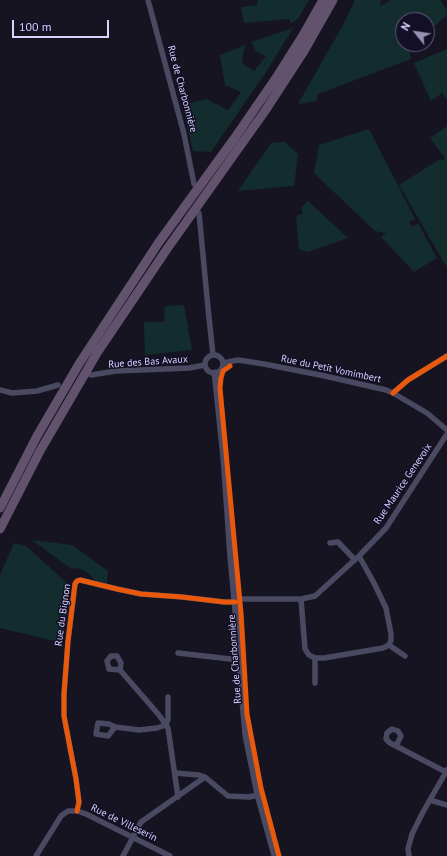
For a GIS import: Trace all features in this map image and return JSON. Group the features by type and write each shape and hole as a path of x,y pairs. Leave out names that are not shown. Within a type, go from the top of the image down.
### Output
{"highway":[{"path":"0,508 37,436 83,357 159,242 234,139 278,75 323,0"},
{"path":"0,529 48,438 97,353 166,248 265,111 304,51 333,0"}],"street":[{"name":"Rue de Charbonnière","path":"148,0 184,134 194,184"},
{"path":"199,213 213,356"},
{"path":"213,356 218,357 223,363 220,371 215,373 207,370 205,365 208,358 213,356"},
{"path":"393,393 408,380 447,356"},
{"name":"Rue du Petit Vomimbert","path":"223,363 238,360 264,364 325,376 393,393 427,413 447,430"},
{"name":"Rue des Bas Avaux","path":"91,375 116,372 189,368 205,365"},
{"name":"Rue de Charbonnière","path":"215,373 224,459 246,736 275,856"},
{"path":"0,390 12,393 37,392 58,385"},
{"name":"Rue Maurice Genevoix","path":"235,601 300,599 315,596 357,558 386,528 447,434"},
{"path":"300,599 306,653 315,658 324,658 383,648 389,645 391,634 386,608 374,582 357,558 338,542 330,543"},
{"name":"Rue du Bignon","path":"77,811 79,802 64,716 64,694 75,584 77,581 80,580 141,594 224,602 235,601"},
{"path":"389,645 405,656"},
{"path":"178,653 239,660"},
{"path":"315,658 315,683"},
{"path":"120,670 159,715 168,728 178,797"},
{"path":"166,725 168,719 168,697"},
{"path":"115,727 139,730 157,728 166,725"},
{"path":"396,746 446,771 412,834 408,849 409,856"},
{"path":"175,773 205,777 228,796 249,797 260,795"},
{"path":"123,856 141,822 205,777"},
{"path":"430,800 447,805"},
{"name":"Rue de Villeserin","path":"36,856 55,823 61,816 68,812 77,811 86,814 170,856"}],"green space":[{"path":"258,0 309,0 298,19 290,24 290,19 244,23 241,7 257,5"},
{"path":"355,0 381,0 380,6 391,0 440,0 447,10 447,15 435,26 435,12 395,12 395,52 409,52 411,59 318,94 316,101 298,104 343,25"},
{"path":"293,28 268,69 211,152 193,151 182,105 206,99 228,110 241,92 225,85 220,55 245,45 242,63 254,71 266,56 256,51 251,42"},
{"path":"447,49 447,100 442,93 431,101 414,63"},
{"path":"447,126 447,268 399,185 440,159 442,161 445,158 430,138"},
{"path":"369,129 415,219 409,222 412,227 418,223 437,258 414,272 381,237 386,233 375,231 314,173 319,145"},
{"path":"285,142 298,154 294,186 238,191 271,143"},
{"path":"308,201 348,238 308,252 299,249 296,216 303,213 301,208"},
{"path":"184,305 192,350 145,355 144,322 164,322 165,306"},
{"path":"32,540 72,545 108,571 107,583 96,581 89,574 79,568 71,569"},
{"path":"14,543 26,546 68,584 63,643 0,628 0,575"}],"cycle path":[{"path":"393,393 408,380 447,356"},
{"path":"230,366 223,371 220,388 241,613 247,714 261,788 279,856"},
{"path":"77,811 79,802 76,779 64,716 68,641 75,584 77,581 80,580 141,594 235,602"}]}
